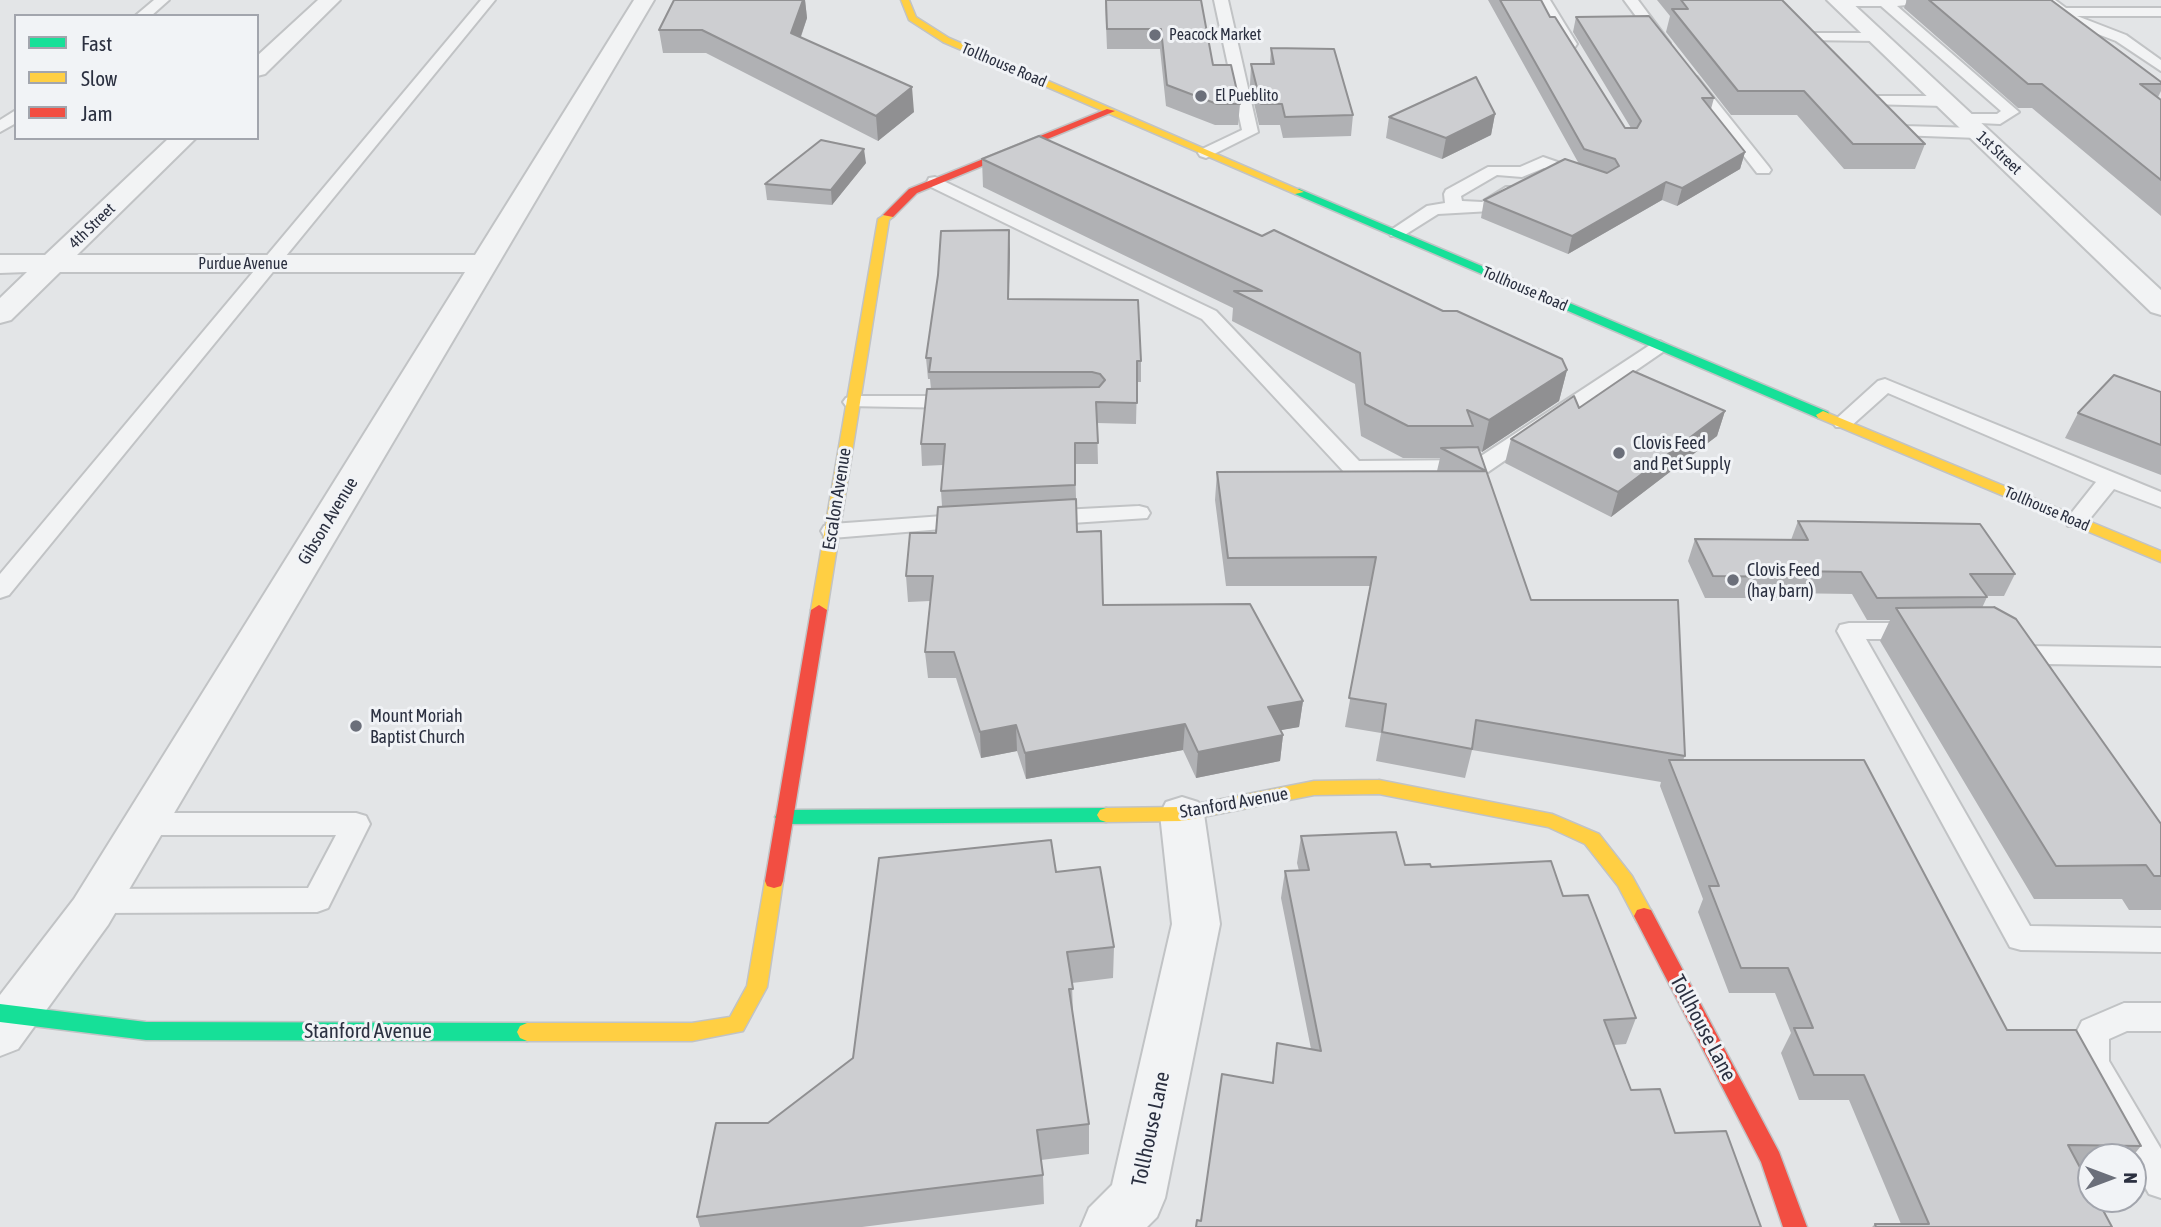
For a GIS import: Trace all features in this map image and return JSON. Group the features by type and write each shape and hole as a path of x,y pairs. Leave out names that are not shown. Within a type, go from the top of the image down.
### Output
{"street":[{"path":"259,67 330,0"},
{"name":"Gibson Avenue","path":"5,1020 97,901 644,0"},
{"name":"Tollhouse Road","path":"905,0 912,18 946,40 1660,347 2161,557"},
{"name":"1st Street","path":"1838,1 2159,302"},
{"name":"Escalon Avenue","path":"736,1025 757,987 884,219 913,191 1110,111"},
{"name":"4th Street","path":"0,314 182,140"},
{"name":"Purdue Avenue","path":"0,264 485,263"},
{"name":"Stanford Avenue","path":"784,817 1182,814 1314,788 1379,787 1552,821 1592,839"},
{"name":"Tollhouse Lane","path":"1109,1227 1137,1198 1196,924 1182,814"},
{"name":"Tollhouse Lane","path":"1592,839 1625,881 1759,1135 1771,1159 1795,1227"},
{"name":"Stanford Avenue","path":"5,1020 146,1031 692,1032 736,1025"}],"lane":[{"path":"144,14 162,0"},
{"path":"0,590 488,0"},
{"path":"1206,153 1250,132 1221,0"},
{"path":"1543,0 1578,58"},
{"path":"1630,0 1763,170"},
{"path":"2046,0 2074,20 2121,38 2161,67"},
{"path":"1838,1 1912,2"},
{"path":"1884,2 2011,112 2000,119 1932,134 1898,130 1868,96 1944,101"},
{"path":"2062,12 2161,12"},
{"path":"1826,55 1803,33 1876,37"},
{"path":"1454,206 1452,194 1494,170 1521,172 1543,162 1604,183"},
{"path":"1397,232 1433,210 1454,206 1485,207 1527,183 1521,172"},
{"path":"935,182 1209,315 1353,468 1480,467 1660,347"},
{"path":"1843,423 1885,385 2161,500"},
{"path":"853,402 973,402"},
{"path":"2076,521 2110,480"},
{"path":"1017,519 1139,513"},
{"path":"832,531 990,520"},
{"path":"1942,631 1849,631 2021,937 2161,940"},
{"path":"2051,690 2016,649 2161,657"},
{"path":"97,901 317,900 356,824 145,824"},
{"path":"2161,1017 2124,1017 2093,1031 2093,1063 2161,1182"}],"building":[{"path":"674,0 803,0 791,33 912,87 876,116 702,30 659,30"},
{"path":"1106,0 1201,0 1213,65 1231,65 1240,104 1217,104 1167,85 1161,29 1107,29"},
{"path":"1500,0 1541,0 1550,17 1555,17 1625,128 1637,128 1641,121 1576,17 1649,16 1714,98 1702,98 1745,152 1682,188 1666,182 1572,236 1484,200 1565,159 1607,173 1619,166 1615,159 1584,149"},
{"path":"1681,0 1782,0 1925,144 1853,144 1804,91 1738,91 1672,9 1688,9"},
{"path":"1929,0 2051,0 2161,82 2140,84 2161,100 2161,180 2042,84 2028,84"},
{"path":"1271,48 1334,49 1353,115 1285,117 1282,104 1261,104 1251,64 1274,64"},
{"path":"1476,77 1495,114 1446,138 1389,117"},
{"path":"1039,136 1262,236 1274,230 1443,311 1457,311 1562,359 1567,370 1489,420 1467,410 1473,426 1408,426 1365,404 1360,353 1234,291 1262,291 982,159"},
{"path":"821,140 864,149 831,190 765,184"},
{"path":"1009,230 1008,299 1138,300 1141,361 1137,361 1137,403 1096,402 1098,443 1075,443 1075,485 941,491 945,444 921,444 927,389 1099,387 1105,380 1100,374 1092,372 929,372 931,358 926,358 938,275 941,231"},
{"path":"1633,371 1725,411 1618,492 1511,439 1574,396 1579,408"},
{"path":"2114,375 2161,392 2161,445 2078,413"},
{"path":"1478,447 1531,600 1678,600 1685,756 1476,720 1472,749 1382,732 1386,704 1349,698 1376,557 1228,558 1217,472 1486,471 1441,448"},
{"path":"1076,499 1077,532 1101,531 1103,605 1250,604 1303,701 1268,707 1283,735 1198,752 1185,724 1025,753 1016,725 980,732 954,652 925,652 933,576 906,576 910,533 936,533 938,507"},
{"path":"1798,521 1980,524 2015,574 1970,574 1987,597 1877,598 1861,572 1786,571 1788,577 1713,576 1695,539 1808,540"},
{"path":"1994,607 2016,619 2161,824 2161,876 2154,876 2146,865 2056,866 1896,608"},
{"path":"1669,760 1864,760 2007,1030 2076,1030 2139,1143 2068,1145 2077,1162 2077,1213 2104,1213 2112,1227 1876,1227 1875,1224 1929,1224 1864,1075 1814,1075 1794,1028 1813,1028 1788,968 1741,968 1709,886 1719,886"},
{"path":"1396,832 1405,865 1430,864 1431,867 1551,861 1563,896 1588,895 1636,1018 1604,1020 1631,1090 1660,1089 1675,1133 1726,1131 1761,1227 1196,1227 1197,1220 1201,1221 1222,1074 1273,1083 1277,1043 1321,1051 1285,871 1309,870 1301,836"},
{"path":"1051,840 1056,872 1100,867 1114,947 1067,952 1073,989 1069,989 1089,1124 1037,1130 1043,1175 697,1217 716,1123 768,1123 853,1058 879,858"}],"traffic: fast":[{"path":"1299,192 1823,415"},
{"path":"784,817 1106,815"},
{"path":"0,1013 146,1031 527,1032"}],"traffic: slow":[{"path":"905,0 912,18 946,40 1299,192"},
{"path":"819,610 884,219 889,215"},
{"path":"1823,415 2161,557"},
{"path":"1106,815 1182,814 1314,788 1379,787 1552,821 1592,839 1625,881 1644,916"},
{"path":"527,1032 692,1032 736,1025 757,987 774,881"}],"traffic: jam":[{"path":"889,215 913,191 1110,111"},
{"path":"774,881 819,610"},
{"path":"1644,916 1771,1159 1795,1227"}],"place":[{"name":"Peacock Market","path":"1155,35"},
{"name":"El Pueblito","path":"1201,96"},
{"name":"Clovis Feed and Pet Supply","path":"1619,453"},
{"name":"Clovis Feed (hay barn)","path":"1733,580"},
{"name":"Mount Moriah Baptist Church","path":"356,726"}]}
